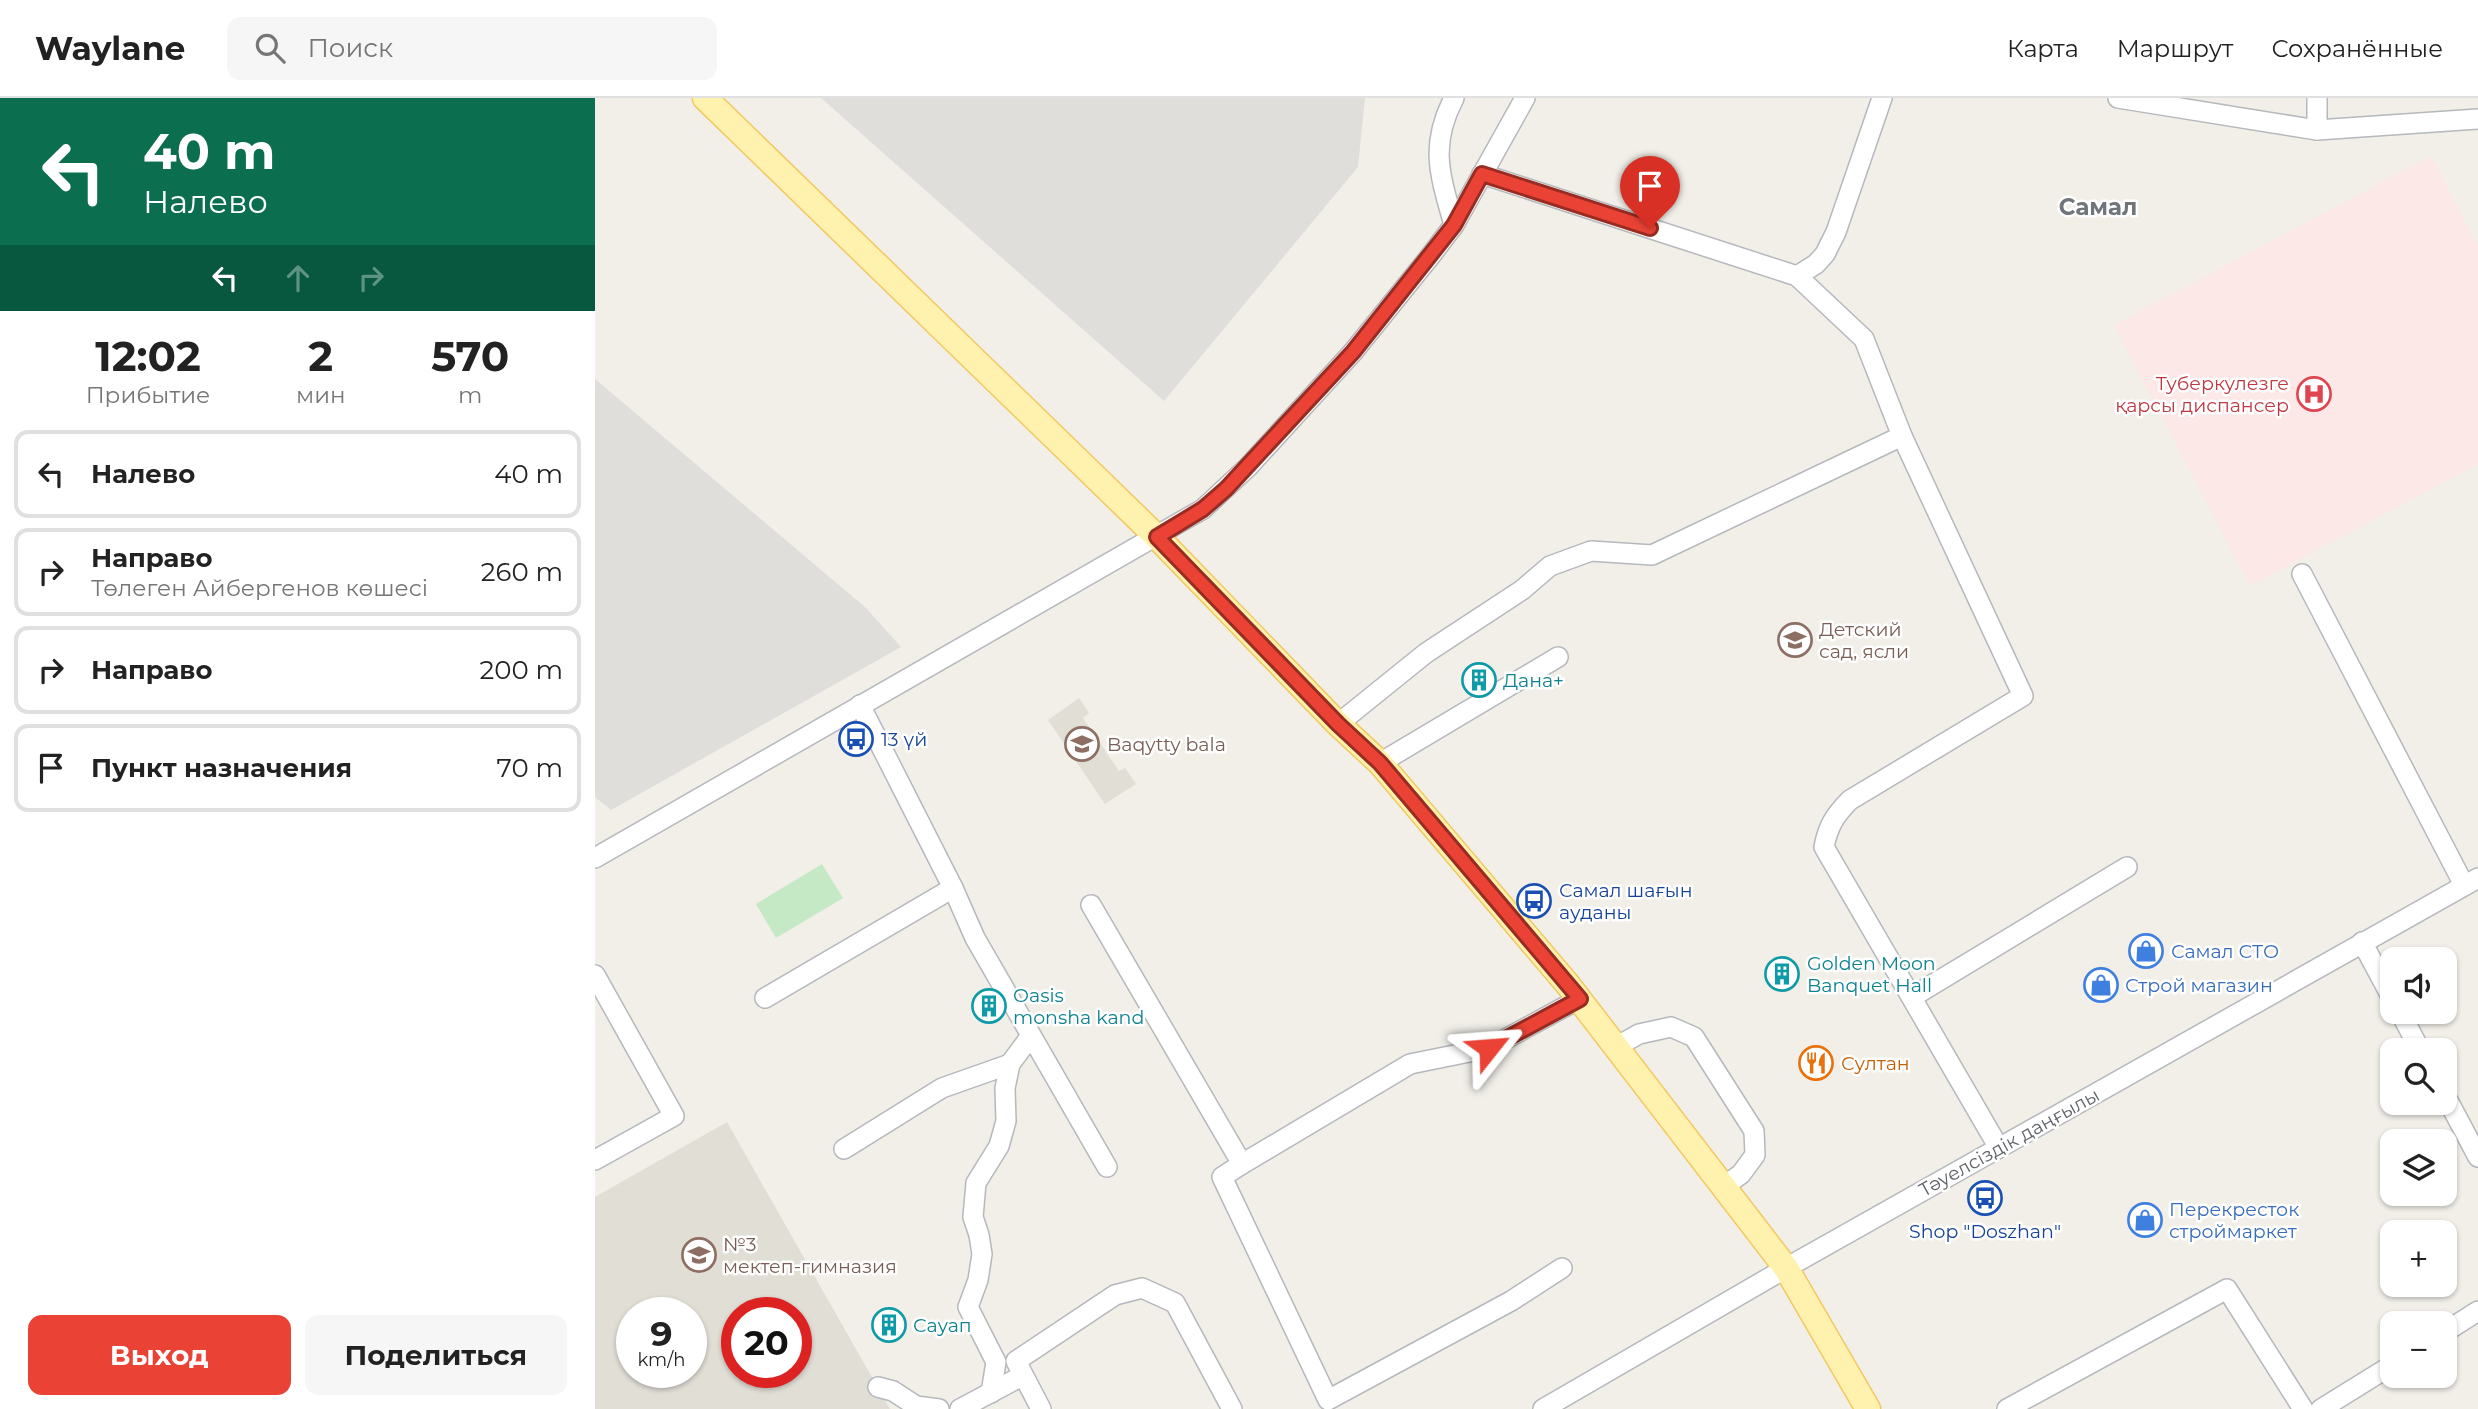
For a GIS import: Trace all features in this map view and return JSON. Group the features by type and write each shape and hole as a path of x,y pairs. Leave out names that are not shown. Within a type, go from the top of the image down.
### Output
{"main road":[{"path":"705,98 1157,537 1338,724 1380,763 1580,999 1786,1268 1868,1409"}],"street":[{"path":"1454,98 1441,127 1437,146 1454,225"},
{"path":"595,858 1203,509 1248,467 1353,352 1454,225 1525,98"},
{"path":"1797,276 1816,264 1825,254 1836,232 1882,98"},
{"path":"2118,98 2317,130 2478,119"},
{"path":"2317,98 2317,130"},
{"path":"1482,174 1797,276 1864,339 1902,436 2022,696 1850,800 1835,815 1827,831 1824,847 1999,1147"},
{"path":"1338,724 1426,653 1522,590 1550,566 1591,551 1652,555 1902,436"},
{"path":"2302,574 2471,882"},
{"path":"1380,763 1558,657"},
{"path":"859,705 953,888 975,938 1107,1167"},
{"path":"1913,997 2127,867"},
{"name":"Тәуелсіздік даңғылы","path":"1543,1409 1568,1402 1786,1268 2471,882"},
{"path":"765,998 953,888"},
{"path":"1091,905 1242,1164"},
{"path":"2362,942 2380,976"},
{"path":"595,975 674,1116 595,1160"},
{"path":"1562,1268 1511,1301 1332,1404 1222,1177 1410,1065 1489,1048 1580,999"},
{"path":"1616,1046 1639,1034 1671,1027 1694,1037 1754,1131 1755,1155 1741,1174 1723,1186"},
{"path":"991,1392 996,1362 968,1307 978,1280 982,1254 973,1217 976,1183 999,1146 1006,1121 1006,1088 1010,1064 1030,1037"},
{"path":"843,1149 942,1088 1010,1064"},
{"path":"2456,1115 2478,1157"},
{"path":"1041,1409 1016,1361 1115,1295 1142,1288 1175,1303 1232,1409"},
{"path":"2007,1409 2227,1289 2303,1409"},
{"path":"2457,1324 2478,1311"},
{"path":"2321,1409 2380,1372"},
{"path":"960,1409 1022,1376"},
{"path":"878,1387 893,1391 916,1406 939,1409"}],"shaded area":[{"path":"821,98 1365,98 1358,167 1164,401"},
{"name":"Туберкулезге қарсы диспансер","path":"2431,156 2478,246 2478,464 2250,586 2114,325"},
{"path":"595,379 866,608 901,647 611,810 595,797"},
{"name":"Baqytty bala","path":"1079,698 1089,713 1083,718 1119,771 1125,768 1136,784 1105,804 1048,720"},
{"name":"№3 мектеп-гимназия","path":"727,1122 890,1409 595,1409 595,1197"}],"green space":[{"path":"822,864 843,898 776,938 756,904"}],"place":[{"name":"Туберкулезге қарсы диспансер","path":"2314,394"},
{"name":"Детский сад, ясли","path":"1795,640"},
{"name":"Дана+","path":"1479,680"},
{"name":"13 үй","path":"856,739"},
{"name":"Baqytty bala","path":"1082,744"},
{"name":"Самал шағын ауданы","path":"1534,901"},
{"name":"Самал СТО","path":"2146,951"},
{"name":"Golden Moon Banquet Hall","path":"1782,974"},
{"name":"Строй магазин","path":"2101,985"},
{"name":"Oasis monsha kand","path":"989,1006"},
{"name":"Султан","path":"1816,1063"},
{"name":"Shop \"Doszhan\"","path":"1985,1198"},
{"name":"Перекресток строймаркет","path":"2145,1220"},
{"name":"№3 мектеп-гимназия","path":"699,1255"},
{"name":"Сауап","path":"889,1325"}],"district":[{"name":"Самал","path":"2098,207"}],"route":[{"path":"1489,1048 1580,999 1380,763 1338,724 1157,537 1203,509 1226,489 1353,352 1454,225 1482,174 1650,228"}]}
